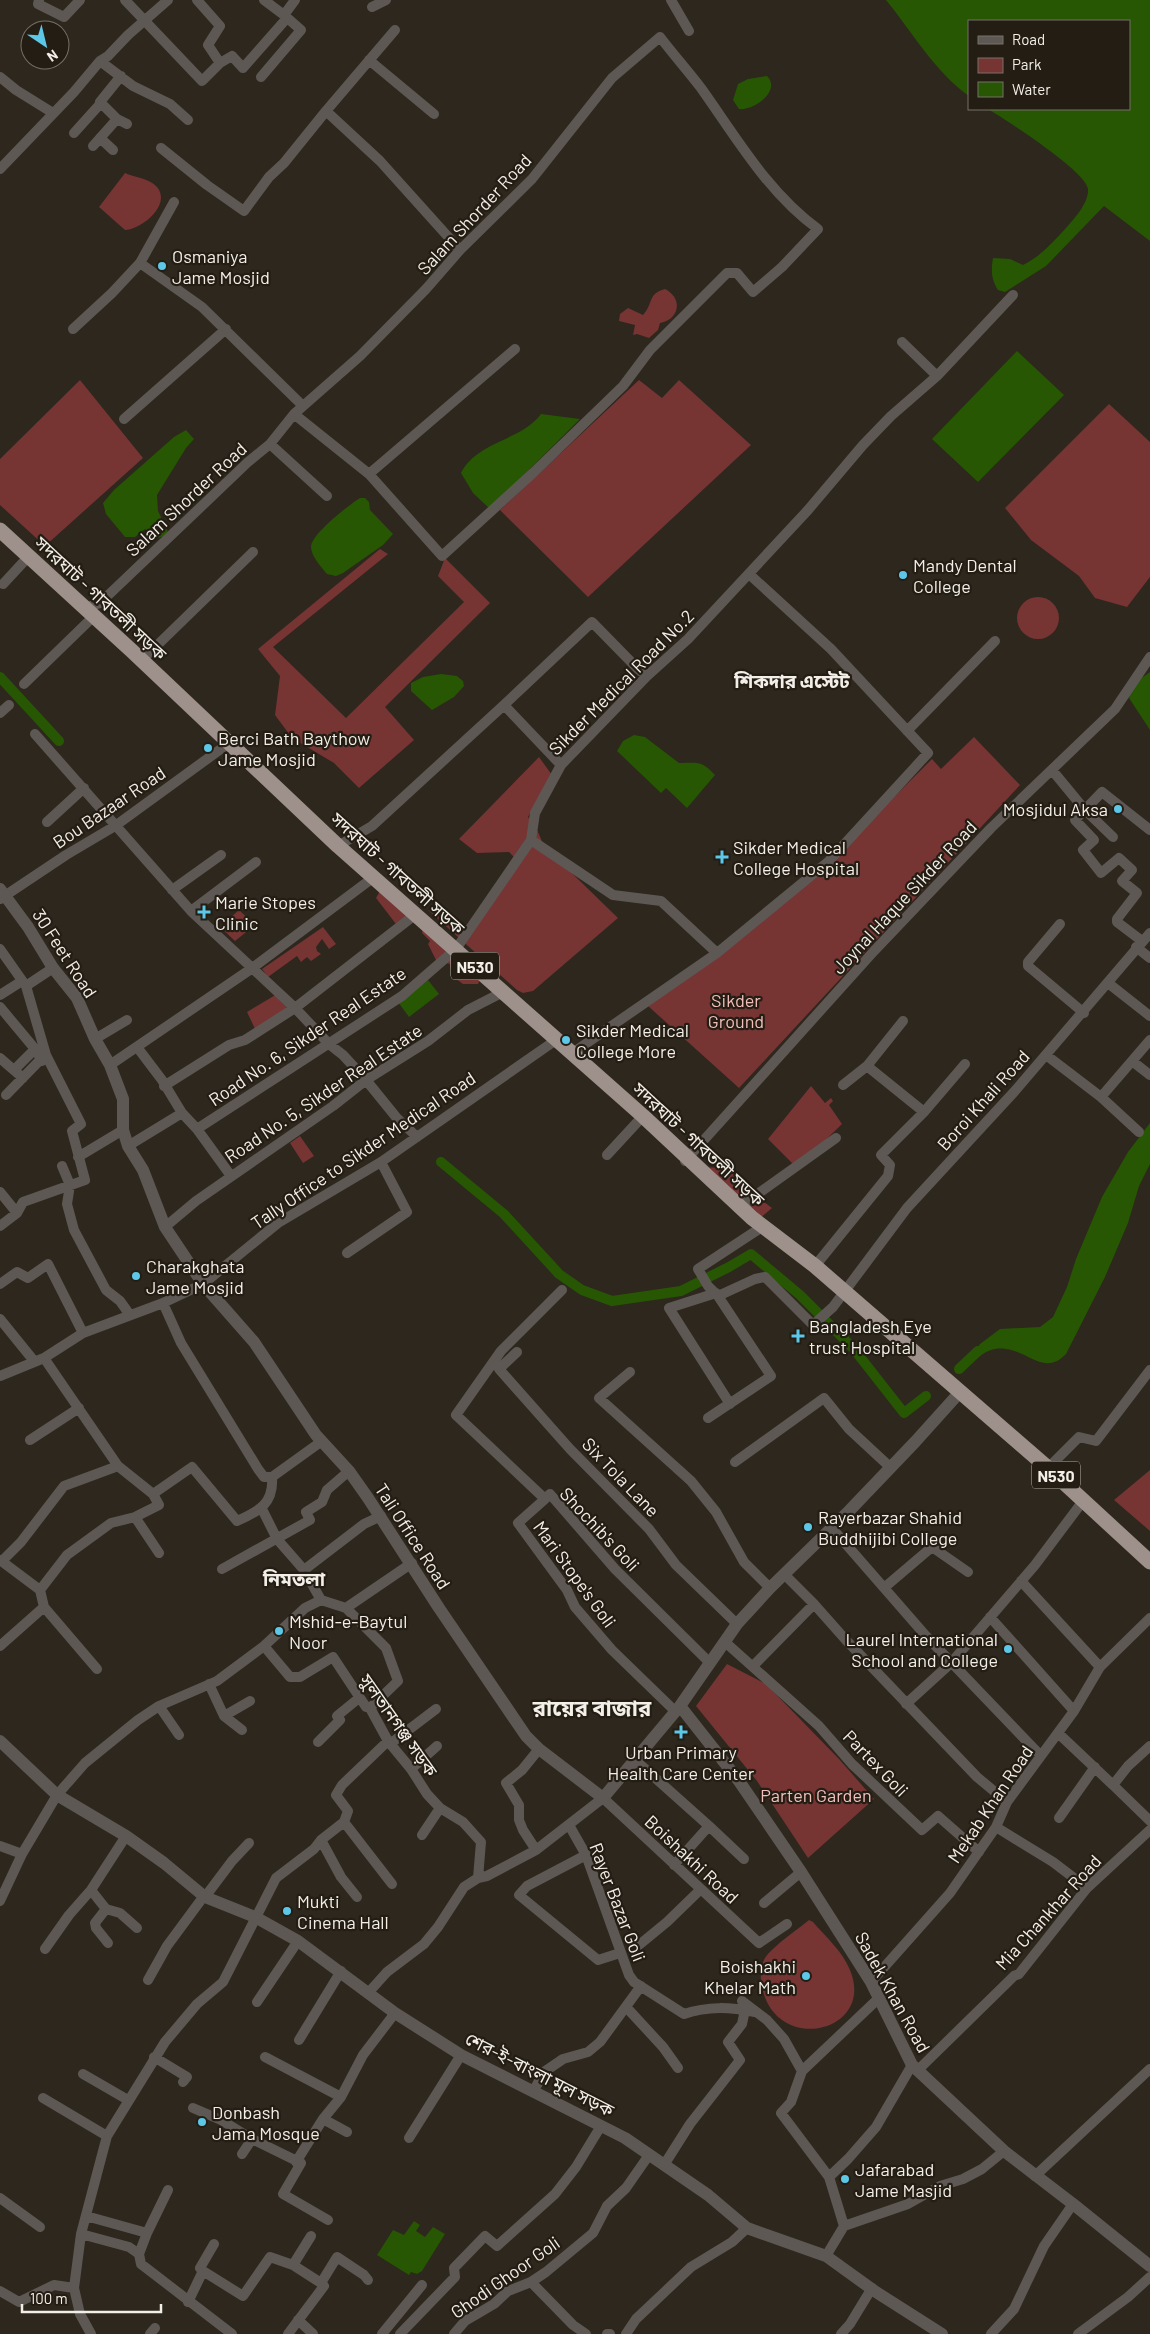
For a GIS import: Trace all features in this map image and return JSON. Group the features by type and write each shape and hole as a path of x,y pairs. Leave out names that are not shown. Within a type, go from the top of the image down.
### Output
{"highway":[{"name":"সদরঘাট - গাবতলী সড়ক","path":"0,530 142,660 338,846 642,1116 685,1160 762,1227 815,1266 960,1392"},
{"name":"N530","path":"960,1392 1048,1468 1150,1562"}],"street":[{"path":"39,0 38,4 64,17 80,0"},
{"path":"125,0 202,81 220,63 232,56 243,68 285,17 295,0"},
{"path":"0,169 74,92 100,61 108,56 144,20 168,0"},
{"path":"198,0 220,26 208,45 220,63"},
{"path":"261,77 301,30 264,0"},
{"path":"372,7 386,0"},
{"path":"671,0 689,32"},
{"path":"161,148 207,185 244,211 268,177 284,163 395,30"},
{"name":"Salam Shorder Road","path":"24,684 90,612 248,462 270,444 294,414 360,356 426,289 460,250 532,179 612,78 660,37 699,85 758,170 806,220 818,228 782,267 753,292 737,273 727,273 650,350 623,386 533,474 442,556 369,474"},
{"path":"369,60 434,114"},
{"path":"100,61 133,86 170,104 188,120"},
{"path":"74,133 101,103 121,76"},
{"path":"0,77 16,90 53,113"},
{"path":"101,103 117,119 127,124"},
{"path":"326,111 380,161 460,250"},
{"path":"112,150 97,142 117,119"},
{"path":"73,329 112,293 140,263 174,202"},
{"path":"140,263 202,307 303,406"},
{"name":"Sikder Medical Road No.2","path":"456,950 531,840 535,813 560,765 647,676 688,639 808,510 863,445 891,416 937,376 1013,296"},
{"path":"124,420 226,329"},
{"path":"902,342 937,376"},
{"path":"294,414 369,474 515,349"},
{"path":"270,444 327,496"},
{"path":"142,660 253,552"},
{"path":"3,584 29,556"},
{"path":"571,1054 717,953 829,860 928,753 832,650 748,574"},
{"path":"338,846 372,826 592,622 647,676"},
{"path":"907,731 995,641"},
{"name":"Joynal Haque Sikder Road","path":"685,1160 874,950 991,828 1115,709 1150,657"},
{"path":"504,704 560,765"},
{"path":"0,713 9,705"},
{"path":"35,734 191,911 343,1055 396,1117 417,1137"},
{"name":"Bou Bazaar Road","path":"2,895 115,826 229,743"},
{"path":"1052,770 1085,810 1113,837"},
{"path":"48,822 84,788"},
{"path":"1150,830 1102,792 1075,820 1094,840 1083,852 1101,873 1119,858 1132,870 1122,881 1136,891 1136,895 1117,919 1117,922 1150,958"},
{"path":"531,840 613,895 661,901 717,953"},
{"path":"172,890 221,855"},
{"path":"191,911 256,862"},
{"path":"110,1064 251,969 374,877"},
{"name":"30 Feet Road","path":"2,895 28,927 76,998 95,1039 110,1064 123,1100 123,1130 128,1146"},
{"path":"164,1086 228,1045 245,1040 295,1008 416,914"},
{"path":"1060,924 1028,962 1028,966 1084,1013"},
{"name":"Boroi Khali Road","path":"714,1291 765,1277 813,1324 833,1307 907,1208 1084,1013 1150,933"},
{"path":"0,949 24,984 44,1058 81,1124 72,1131 84,1180 23,1202 17,1213 0,1226"},
{"name":"Road No. 6, Sikder Real Estate","path":"197,1129 402,996 456,950"},
{"path":"0,996 54,968"},
{"path":"1108,983 1150,1016"},
{"name":"Road No. 5, Sikder Real Estate","path":"165,1227 196,1201 333,1106 366,1080 428,1041 468,1010 503,992"},
{"path":"0,1007 44,1058"},
{"path":"95,1039 127,1020"},
{"path":"843,1085 867,1066 904,1022"},
{"name":"Tally Office to Sikder Medical Road","path":"0,1376 39,1359 84,1333 163,1303 203,1284 278,1223 381,1162 556,1040"},
{"path":"1101,1097 1150,1040"},
{"path":"137,1047 162,1080 182,1113 197,1129 231,1176"},
{"path":"14,1070 35,1049"},
{"path":"1046,1055 1101,1097 1139,1132"},
{"path":"6,1095 44,1058"},
{"path":"2,1060 23,1078"},
{"path":"1132,1061 1150,1075"},
{"path":"815,1266 888,1176 890,1165 881,1156 924,1112 965,1064"},
{"path":"867,1066 924,1112"},
{"path":"128,1146 182,1113"},
{"path":"607,1154 642,1116"},
{"path":"78,1157 123,1130"},
{"path":"739,1208 836,1138"},
{"name":"Tali Office Road","path":"128,1146 143,1170 165,1227 203,1284 254,1342 286,1392 322,1441 349,1472 412,1563 473,1659 526,1736 539,1749 603,1798"},
{"path":"347,1253 407,1212 381,1162"},
{"path":"62,1166 70,1184 68,1204 74,1230 106,1290 120,1301 130,1315"},
{"path":"0,1192 17,1213"},
{"path":"708,1418 771,1376 698,1270 762,1227"},
{"path":"0,1284 17,1272 28,1278 48,1264 84,1333"},
{"name":"Shochib's Goli","path":"562,1290 501,1351 456,1415 545,1499 550,1494 615,1569 709,1662"},
{"path":"714,1291 669,1308 730,1404"},
{"path":"163,1303 181,1343 264,1477 272,1477 322,1441"},
{"path":"0,1319 39,1359 79,1408 118,1466 153,1494 159,1505 135,1517 111,1523 67,1555 40,1590"},
{"name":"Six Tola Lane","path":"517,1352 499,1369 570,1449 611,1488 649,1529 676,1565 737,1624"},
{"path":"1048,1468 1079,1437 1096,1442 1150,1370"},
{"path":"630,1372 599,1398 691,1481 716,1512 744,1562 770,1588"},
{"path":"369,1992 387,1972 424,1944 438,1927 464,1887 478,1878 487,1876 536,1850 603,1798 678,1709 737,1624 770,1588 916,1442 960,1392"},
{"path":"735,1462 824,1398 849,1429 890,1467"},
{"path":"30,1440 79,1408"},
{"path":"97,1669 44,1607 40,1590 1,1561 21,1542 64,1486 118,1466"},
{"path":"153,1494 192,1467 238,1522 262,1509 273,1487 272,1477"},
{"path":"222,1569 310,1520 306,1512 322,1502 327,1490 349,1472"},
{"name":"Mari Stope's Goli","path":"545,1499 518,1523 567,1590 575,1607 581,1614 612,1650 678,1709"},
{"path":"906,1704 951,1662 1021,1581 1083,1501"},
{"path":"262,1509 277,1539 304,1570 320,1600 346,1608 386,1648 398,1681 370,1708"},
{"path":"304,1570 364,1524 380,1516"},
{"path":"135,1517 159,1553"},
{"path":"832,1527 951,1662 1040,1756"},
{"path":"885,1587 932,1547 968,1572"},
{"path":"346,1608 412,1563"},
{"path":"784,1574 976,1777 1007,1802"},
{"path":"1021,1581 1100,1667"},
{"path":"0,1900 22,1854 57,1795 85,1763 138,1720 159,1706 217,1681 264,1646 305,1608 320,1600"},
{"path":"752,1666 814,1604"},
{"path":"0,1646 44,1607"},
{"path":"990,1617 1074,1711"},
{"name":"Mekab Khan Road","path":"872,1982 940,1906 996,1827 1007,1802 1040,1756 1059,1734 1100,1667 1150,1618"},
{"name":"Partex Goli","path":"725,1642 819,1726 852,1764 922,1830 938,1816 979,1852"},
{"name":"সুলতানগঞ্জ সড়ক","path":"264,1646 290,1677 300,1677 333,1657 359,1698 366,1707 370,1708 389,1742 411,1769 427,1794 440,1808 462,1822 481,1842 478,1878"},
{"path":"209,1684 224,1716 242,1730"},
{"path":"318,1742 340,1720 337,1716 359,1698"},
{"path":"224,1716 250,1701"},
{"path":"159,1706 179,1734"},
{"path":"91,2334 80,2314 74,2288 81,2234 107,2136 154,2057 197,2004 222,1982 276,1878 314,1850 320,1840 344,1822 348,1810 336,1795 337,1792 389,1742 436,1709"},
{"name":"Sadek Khan Road","path":"678,1709 739,1781 801,1872 872,1982 915,2067 1004,2151 1150,2266"},
{"path":"1059,1734 1150,1821"},
{"name":"শের-ই-বাংলা মূল সড়ক","path":"0,1741 57,1795 126,1836 164,1863 205,1897 255,1918 298,1941 395,2012 462,2055 601,2126 649,2155 708,2195 747,2228 826,2256 942,2334"},
{"path":"411,1769 437,1746"},
{"path":"1113,1785 1128,1766 1150,1746"},
{"path":"536,1850 523,1830 519,1820 519,1805 506,1783 522,1770 539,1749"},
{"path":"634,1759 744,1859"},
{"path":"1059,1818 1095,1767"},
{"name":"Boishakhi Road","path":"603,1798 759,1943 787,1924"},
{"path":"422,1835 440,1808"},
{"path":"344,1822 392,1884"},
{"name":"Rayer Bazar Goli","path":"570,1825 586,1854 620,1953 634,1982 684,2014 698,2009 747,2008"},
{"path":"674,1865 709,1826"},
{"path":"996,1827 1053,1862 1087,1888"},
{"name":"Mia Chankhar Road","path":"828,2177 848,2159 880,2122 915,2067 994,1997 1034,1957 1087,1888 1150,1830"},
{"path":"45,1949 69,1915 91,1890 126,1836"},
{"path":"320,1840 341,1876 357,1897"},
{"path":"148,1980 167,1946 201,1900 248,1843"},
{"path":"0,1846 22,1854"},
{"path":"586,1854 527,1886 519,1895 598,1960 620,1953"},
{"path":"764,1903 801,1872"},
{"path":"639,1945 667,1922 701,1889"},
{"path":"91,1890 106,1909 120,1913 137,1928"},
{"path":"106,1909 95,1923 96,1928 108,1942"},
{"path":"257,2002 298,1941"},
{"path":"299,2040 341,1971"},
{"path":"533,2092 544,2072 563,2059 588,2052 600,2042 627,2008 641,1986"},
{"path":"844,2226 828,2177 781,2114 791,2102 802,2071 879,1998"},
{"path":"627,2008 663,2047 678,2068"},
{"path":"664,2165 690,2124 740,2060 728,2042 742,2024 747,2008 768,2020 784,2039 802,2071"},
{"path":"296,2162 323,2119 341,2097 363,2055 395,2012"},
{"path":"409,2138 462,2055"},
{"path":"154,2057 187,2077 183,2082"},
{"path":"265,2057 341,2097"},
{"path":"1035,2176 1150,2069"},
{"path":"83,2074 128,2100"},
{"path":"43,2098 107,2136"},
{"path":"193,2108 221,2120 252,2139 300,2163 283,2194 328,2220"},
{"path":"323,2119 347,2132"},
{"path":"400,2334 455,2277 454,2268 485,2236 497,2246 555,2194 576,2167 601,2126"},
{"path":"242,2154 252,2139"},
{"path":"826,2256 844,2226 908,2204 940,2186 963,2179 982,2169 1004,2151"},
{"name":"Ghodi Ghoor Goli","path":"454,2334 465,2321 494,2304 508,2291 531,2282 593,2233 607,2206 626,2188 649,2155"},
{"path":"168,2190 139,2254 140,2264 232,2334"},
{"path":"0,2198 40,2227"},
{"path":"990,2334 1014,2309 1044,2246 1073,2204"},
{"path":"86,2216 148,2233"},
{"path":"626,2334 636,2319 691,2267 732,2242 747,2228"},
{"path":"81,2234 130,2247 139,2254"},
{"path":"292,2265 311,2236"},
{"path":"214,2244 200,2268 243,2296 270,2257 292,2265 324,2286 288,2334"},
{"path":"321,2283 337,2257 368,2280"},
{"path":"188,2302 204,2271"},
{"path":"1078,2334 1128,2297 1150,2277"},
{"path":"531,2282 566,2319 586,2334"},
{"path":"0,2291 19,2302 54,2285 74,2288"},
{"path":"382,2334 422,2285"},
{"path":"841,2334 850,2324 872,2288"},
{"path":"298,2320 313,2334"}],"green space":[{"path":"125,173 154,184 161,194 161,201 158,209 146,221 132,229 125,230 99,207"},
{"path":"665,289 675,298 677,308 672,317 660,323 658,330 649,338 637,334 633,335 635,325 619,321 620,314 628,308 643,315 649,307 653,296"},
{"path":"80,380 143,458 45,546 0,505 0,459"},
{"path":"639,380 662,398 679,380 751,445 588,597 500,510"},
{"path":"1109,404 1150,442 1150,577 1127,607 1095,598 1079,576 1031,540 1005,508"},
{"path":"380,549 388,554 273,647 346,718 464,602 438,576 445,558 490,603 385,707 414,740 359,788 334,763 292,738 275,715 280,676 258,649"},
{"path":"1042,597 1050,600 1056,606 1059,618 1056,630 1050,636 1034,639 1026,636 1020,630 1017,614 1020,606 1026,600"},
{"name":"Sikder Ground","path":"974,737 1020,785 739,1088 648,1006 868,823 932,759 941,769"},
{"path":"539,757 552,775 528,817 535,825 544,846 618,918 533,991 523,993 517,990 428,910 461,924 472,926 520,863 509,852 477,853 459,839"},
{"path":"381,889 409,917 399,928 376,898"},
{"path":"239,910 255,925 235,941 220,927"},
{"path":"424,922 482,975 478,984 463,984 452,976 450,964 436,960 428,944 430,941 422,933"},
{"path":"323,927 336,944 329,949 322,939 316,947 317,951 321,954 311,961 307,957 301,962 297,956 268,977 262,969"},
{"path":"277,994 290,1009 256,1031 247,1012"},
{"path":"811,1086 825,1103 831,1098 833,1101 829,1105 842,1124 797,1168 768,1139"},
{"path":"300,1136 314,1156 303,1163 290,1143"},
{"path":"698,1167 724,1168 737,1171 750,1191 772,1208 759,1219"},
{"path":"1150,1470 1150,1531 1114,1500"},
{"name":"Parten Garden","path":"727,1664 766,1684 839,1759 874,1799 808,1858 757,1781 696,1706"},
{"name":"Boishakhi Khelar Math","path":"809,1920 834,1945 847,1963 854,1991 849,2009 837,2021 821,2028 803,2028 785,2022 771,2009 761,1980 763,1961 769,1953"}],"water":[{"path":"886,0 1150,0 1150,241 1104,206 1046,266 1005,292 998,290 993,278 993,258 1010,259 1023,265 1046,249 1080,210 1086,200 1088,189 1084,181 1074,170 1027,134 990,110 1130,110 1130,20 968,20 968,95 945,75 924,51"},
{"path":"767,76 771,82 771,88 764,99 751,107 739,109 733,100 738,84 748,79"},
{"path":"1017,351 1064,395 978,482 932,439"},
{"path":"541,414 580,419 490,509 473,493 461,473 468,462 477,454 522,430"},
{"path":"186,430 194,439 186,448 157,495 158,511 168,532 158,538 145,529 135,537 125,537 106,514 103,503 114,490 174,437"},
{"path":"360,498 365,498 369,502 370,510 393,534 383,545 343,573 336,576 327,574 317,562 311,550 313,541 331,520"},
{"path":"1150,672 1150,730 1129,698 1133,684"},
{"path":"441,674 457,676 463,681 464,686 454,697 432,710 411,691 411,683 423,677"},
{"path":"634,735 645,737 679,763 699,763 715,775 687,808 666,788 661,793 617,751 623,741"},
{"path":"428,980 439,994 409,1017 398,1002"},
{"path":"1150,1123 1150,1164 1139,1186 1128,1223 1105,1277 1066,1354 1051,1363 1044,1363 1014,1351 993,1349 974,1359 970,1359 980,1344 1000,1329 1040,1327 1053,1317 1067,1287 1076,1259 1102,1197 1128,1152"},
{"path":"414,2221 420,2225 416,2231 425,2237 433,2227 445,2234 422,2271 417,2274 411,2272 409,2275 377,2255 393,2230 404,2235"}],"waterway":[{"path":"0,677 59,741"},
{"path":"441,1162 504,1214 559,1274 582,1290 612,1301 681,1291 751,1254 800,1295 853,1348 904,1413 926,1396"},
{"path":"959,1369 978,1351"}],"place":[{"name":"Osmaniya Jame Mosjid","path":"162,266"},
{"name":"Mandy Dental College","path":"903,575"},
{"name":"Berci Bath Baythow Jame Mosjid","path":"208,748"},
{"name":"Mosjidul Aksa","path":"1118,809"},
{"name":"Sikder Medical College Hospital","path":"722,857"},
{"name":"Marie Stopes Clinic","path":"204,912"},
{"name":"Sikder Medical College More","path":"566,1040"},
{"name":"Charakghata Jame Mosjid","path":"136,1276"},
{"name":"Bangladesh Eye trust Hospital","path":"798,1336"},
{"name":"Rayerbazar Shahid Buddhijibi College","path":"808,1527"},
{"name":"Mshid-e-Baytul Noor","path":"279,1631"},
{"name":"Laurel International School and College","path":"1008,1649"},
{"name":"Urban Primary Health Care Center","path":"681,1732"},
{"name":"Mukti Cinema Hall","path":"287,1911"},
{"name":"Boishakhi Khelar Math","path":"806,1976"},
{"name":"Donbash Jama Mosque","path":"202,2122"},
{"name":"Jafarabad Jame Masjid","path":"845,2179"}],"district":[{"name":"শিকদার এস্টেট","path":"792,680"},
{"name":"নিমতলা","path":"294,1578"},
{"name":"রায়ের বাজার","path":"592,1707"}]}
